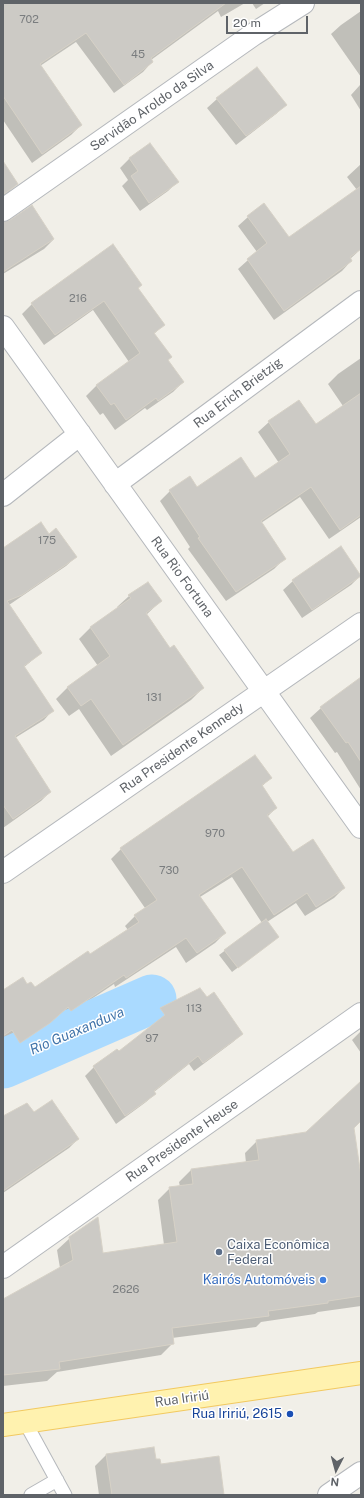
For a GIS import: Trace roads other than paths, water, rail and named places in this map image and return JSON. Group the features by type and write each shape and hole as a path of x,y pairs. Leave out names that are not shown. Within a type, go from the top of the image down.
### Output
{"main road":[{"name":"Rua Iririú","path":"3,1425 361,1373"}],"street":[{"name":"Servidão Aroldo da Silva","path":"3,210 254,34 303,3"},
{"name":"Rua Erich Brietzig","path":"115,484 361,302"},
{"name":"Rua Rio Fortuna","path":"3,327 361,827"},
{"path":"3,496 80,434"},
{"name":"Rua Presidente Kennedy","path":"3,872 361,624"},
{"name":"Rua Presidente Heuse","path":"3,1268 361,1014"},
{"path":"329,1495 361,1473"}],"lane":[{"path":"25,1422 65,1495"},
{"path":"30,1495 57,1480"}],"waterway":[{"name":"Rio Guaxanduva","path":"3,1064 152,999"}],"place":[{"name":"Caixa Econômica Federal","path":"219,1252"},
{"name":"Kairós Automóveis","path":"323,1280"},
{"name":"Rua Iririú, 2615","path":"290,1414"}]}
